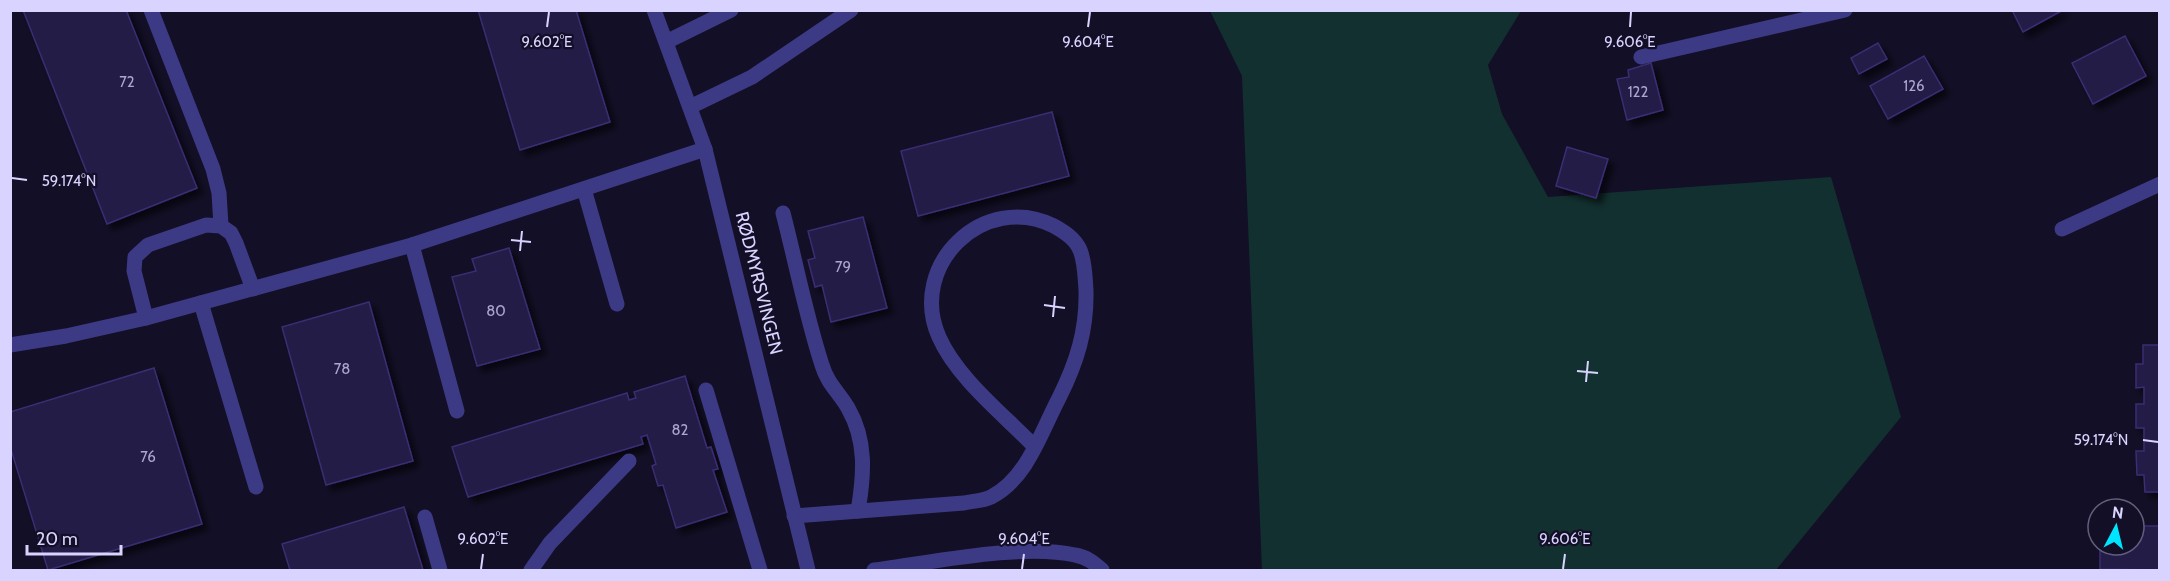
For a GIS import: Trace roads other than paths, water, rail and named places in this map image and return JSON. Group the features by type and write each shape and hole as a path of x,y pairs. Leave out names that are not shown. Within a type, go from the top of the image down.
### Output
{"street":[{"path":"151,10 213,169 219,193 221,226"},
{"name":"RØDMYRSVINGEN","path":"654,10 692,106 705,149 808,570"},
{"path":"668,41 731,10"},
{"path":"692,106 752,77 828,17 851,10"},
{"path":"1641,57 1845,10"},
{"path":"10,345 66,336 146,318 412,245 705,149"},
{"path":"2062,229 2160,184"},
{"path":"584,189 617,304"},
{"path":"783,213 822,366 834,391 847,405 862,444 863,479 858,511"},
{"path":"794,516 964,503 989,498 1004,489 1021,472 1071,375 1082,345 1086,315 1085,275 1080,249 1068,233 1043,221 1020,217 997,220 963,234 938,267 931,307 938,336 954,364 1034,446"},
{"path":"146,318 134,272 135,257 148,245 206,225 221,226 231,233 253,289"},
{"path":"412,245 457,411"},
{"path":"201,303 256,487"},
{"path":"706,390 760,570"},
{"path":"531,570 550,543 629,461"},
{"path":"425,517 440,570"},
{"path":"874,570 947,560 1050,551 1091,560 1102,570"}]}
